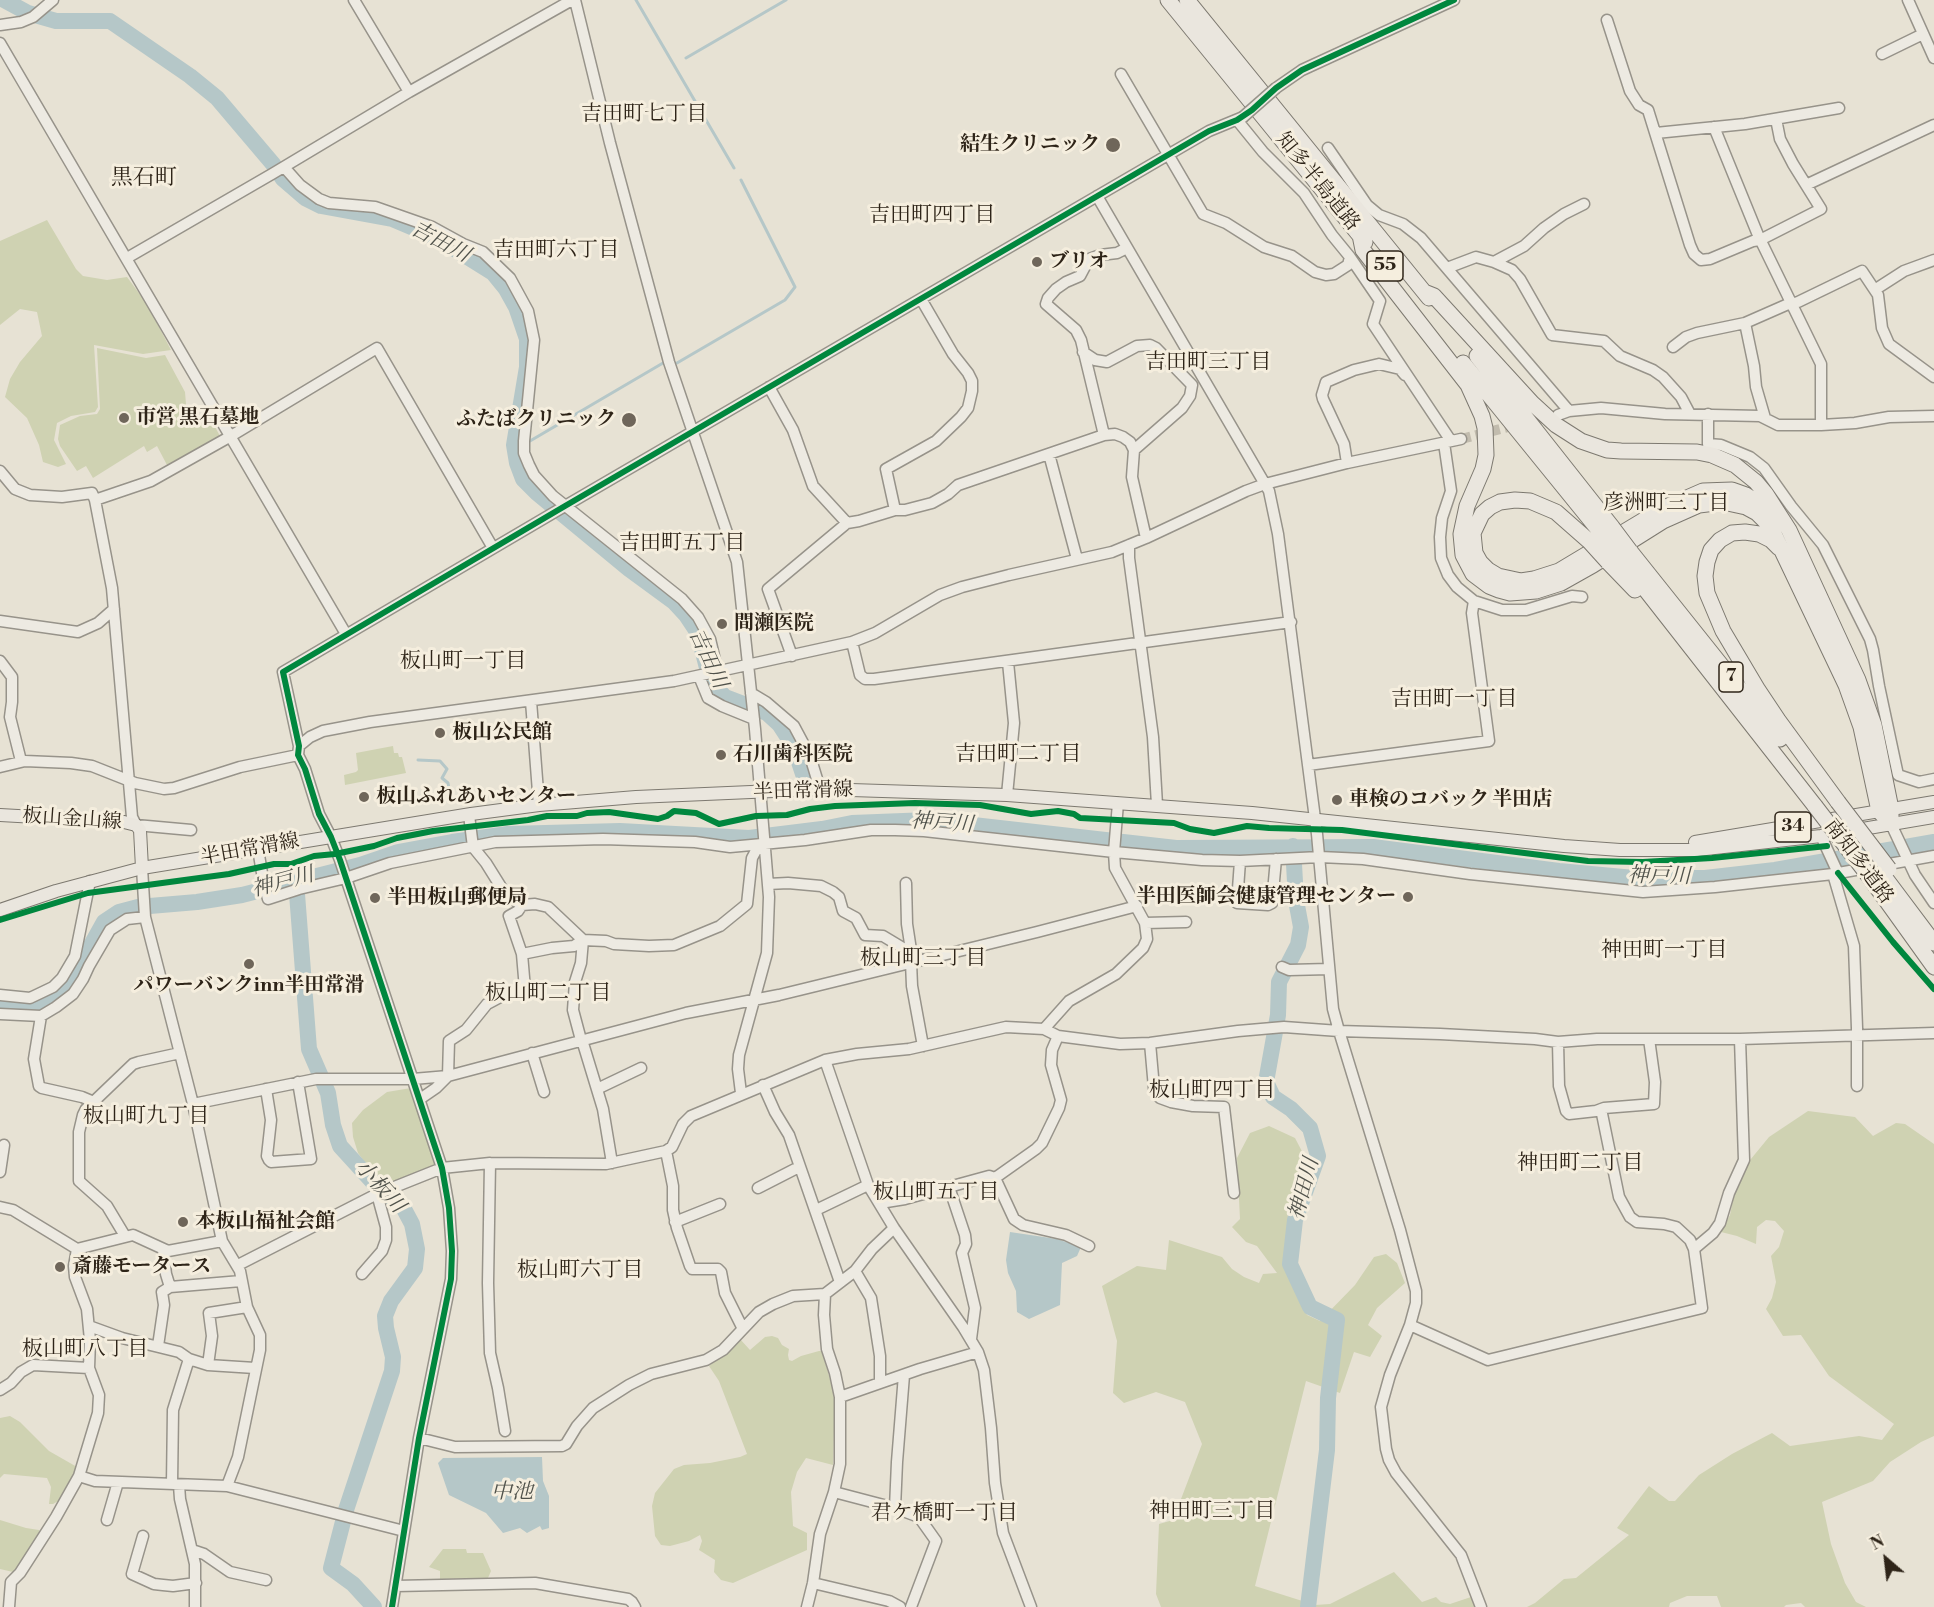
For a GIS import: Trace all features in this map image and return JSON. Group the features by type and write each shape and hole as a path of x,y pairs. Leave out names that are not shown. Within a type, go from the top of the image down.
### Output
{"highway":[{"name":"知多半島道路","path":"1168,0 1601,534"},
{"name":"知多半島道路","path":"1187,0 1523,413 1601,534"},
{"path":"1360,235 1363,250 1467,384 1482,416 1486,455 1483,469 1462,523 1460,544 1468,566 1481,581 1510,593 1523,593 1561,583 1662,521 1698,505 1711,502 1734,504 1757,513 1768,524 1784,552 1854,706 1889,819"},
{"path":"1424,292 1434,296 1532,403 1570,435 1608,450 1697,452 1735,465 1756,482 1789,530 1826,608 1866,702 1874,725 1889,819"},
{"path":"1619,556 1601,534 1530,501 1500,502 1490,507 1477,523 1473,533 1475,553 1488,570 1498,576 1521,581 1559,571 1664,508 1702,491 1716,489 1739,492 1780,517"},
{"path":"1784,552 1771,540 1759,534 1732,533 1720,540 1711,550 1705,576 1707,593 1724,631 1827,804"},
{"name":"南知多道路","path":"1601,534 1689,644 1827,804"},
{"name":"南知多道路","path":"1619,556 1791,753 1827,804 1934,943"},
{"name":"南知多道路","path":"1879,871 1934,967"}],"main road":[{"name":"半田常滑線","path":"0,910 90,881 142,868 469,815 539,805 636,796 820,789 1007,795 1316,819 1620,850 1697,850 1824,841 1934,802"},
{"name":"板山金山線","path":"0,815 124,822 136,825 140,830 142,868"},
{"name":"半田常滑線","path":"1652,850 1889,819 1934,817"}],"street":[{"path":"0,25 21,22 33,16 53,0"},
{"path":"354,0 409,92"},
{"path":"126,258 409,92 573,0 669,362 737,562 754,719 768,884 767,953 740,1055 738,1069 741,1093"},
{"path":"392,1607 419,1438 450,1279 449,1208 442,1168 420,1099 346,877 332,837 319,814 299,750 283,672 565,505 1209,131 1240,119 1276,88 1302,70 1454,0"},
{"path":"1908,0 1934,58"},
{"path":"1607,20 1630,91 1639,105 1648,110 1690,245 1697,258 1710,259 1760,240 1821,209 1780,139 1776,119"},
{"path":"1882,54 1923,34"},
{"path":"0,43 346,634"},
{"path":"1121,75 1203,214 1226,223 1264,247 1292,256 1315,272 1326,275 1334,274 1348,265 1350,257"},
{"path":"1656,133 1714,128 1839,108"},
{"path":"1240,119 1263,152 1304,193 1380,301 1373,324 1452,441 1451,491 1442,518 1440,537 1441,558 1448,575 1457,587 1474,601 1502,610 1526,610 1572,596 1582,597"},
{"path":"1806,185 1934,125"},
{"path":"1714,128 1760,240 1821,364 1821,425"},
{"path":"1328,148 1367,205 1379,214 1403,224 1421,238 1563,413 1601,408 1665,414 1760,416 1778,425 1821,425 1855,423 1889,417 1934,416"},
{"path":"284,167 300,185 319,199 329,203 375,207 432,227 483,252 510,278 528,311 534,340 524,441 524,453 534,475 553,496 682,599 698,617 710,639 718,673"},
{"path":"1098,196 1269,491 1291,622 1316,819 1333,1009 1411,1268 1416,1297 1410,1325 1382,1400 1382,1428 1389,1460 1396,1473 1461,1555 1481,1607"},
{"path":"1494,262 1524,246 1544,228 1584,204"},
{"path":"1104,435 1081,340 1076,330 1046,304 1048,298 1066,282 1080,276 1089,260 1100,255 1117,254 1127,248"},
{"path":"1447,268 1476,256 1512,270 1520,279 1552,335 1604,341 1620,356 1653,370 1663,377 1681,397 1690,414"},
{"path":"1876,289 1904,271 1934,260"},
{"path":"1673,347 1686,337 1697,333 1745,323 1824,291 1862,271 1876,289 1882,328 1889,344 1934,377"},
{"path":"895,510 886,469 936,441 962,417 968,408 972,391 972,381 968,373 953,354 921,299"},
{"path":"1745,323 1756,387 1765,418"},
{"path":"1083,352 1095,360 1107,362 1137,346 1150,345 1156,348 1192,385 1190,396 1182,408 1134,450"},
{"path":"95,500 151,481 377,348 493,548"},
{"path":"1347,463 1344,444 1323,399 1322,394 1326,382 1354,370 1379,364 1400,369 1410,379"},
{"path":"770,387 797,438 813,486 847,523"},
{"path":"1708,414 1708,444 1721,446 1750,457 1764,468 1823,545 1870,639 1898,775 1918,782 1934,780"},
{"path":"792,656 768,590 847,523 932,503 958,485 1104,435 1115,434 1123,437 1130,442 1134,450 1132,477 1146,538"},
{"path":"0,767 21,761 42,760 92,766 128,780 164,789 174,788 299,750 310,736 323,731 370,722 718,673 852,642 875,633 940,595 962,587 1112,552 1265,484 1347,463 1452,441"},
{"path":"1049,454 1077,559"},
{"path":"0,471 10,485 20,492 51,498 92,494 112,588 132,817 136,825 191,830"},
{"path":"1129,545 1153,737 1157,805"},
{"path":"1308,765 1489,741 1472,613 1474,601"},
{"path":"0,621 78,632 98,623 114,609"},
{"path":"852,642 857,671 865,679 874,679 1291,622"},
{"path":"0,662 12,677 10,717 21,761"},
{"path":"1007,795 1014,723 1008,662"},
{"path":"700,676 708,698 754,719"},
{"path":"751,693 766,702 794,726 810,756 820,789"},
{"path":"531,701 539,805"},
{"path":"1044,1029 1070,1001 1116,974 1143,948 1147,939 1145,923 1115,868 1118,803"},
{"path":"469,815 473,845 507,895 522,905 535,904 548,907 583,940 649,946 674,945 720,926 747,904 752,858 763,844"},
{"path":"1889,819 1915,875 1934,903"},
{"path":"258,849 268,899 390,862 495,842 594,839 695,842 730,847 870,830 924,831 1203,860 1240,861 1320,857 1363,859 1470,874 1643,892 1715,887 1934,856"},
{"path":"1824,841 1836,871 1854,946 1857,1086"},
{"path":"1240,861 1237,903 1268,905 1272,903 1276,859"},
{"path":"142,868 145,916 193,1104 222,1241 238,1266 247,1307 260,1335 260,1350 238,1457 227,1486"},
{"path":"0,995 30,999 53,987 62,978 75,956 90,881"},
{"path":"906,883 910,950 916,961 912,986 923,1046"},
{"path":"768,884 821,886 833,892 839,897 843,911 856,918 865,935 883,936 903,948 916,961"},
{"path":"420,1099 448,1076 449,1041 466,1030 487,1004 502,996 525,989 522,954 509,916 518,911 522,905"},
{"path":"193,1104 316,1079 413,1080 448,1076 686,1013 754,1000 1137,906"},
{"path":"0,1014 41,1016 73,994 110,930 127,920 145,916"},
{"path":"1145,923 1186,922"},
{"path":"522,954 574,946 583,940"},
{"path":"583,940 581,963 575,982 573,1011 603,1109 612,1163"},
{"path":"1285,969 1329,969"},
{"path":"41,1016 34,1059 39,1086 82,1096 94,1102"},
{"path":"238,1266 389,1188 442,1168 490,1163 612,1163 666,1151 672,1147 683,1124 691,1116 813,1064 857,1054 894,1052 1006,1027 1044,1029 1058,1036 1120,1044 1150,1043 1284,1027 1558,1042 1934,1033"},
{"path":"995,1178 1042,1143 1057,1115 1061,1100 1050,1065 1052,1050 1058,1036"},
{"path":"1558,1042 1559,1086 1566,1111 1569,1114 1654,1104 1655,1082 1649,1039"},
{"path":"1694,1249 1713,1233 1720,1223 1729,1193 1744,1160 1740,1039"},
{"path":"1150,1043 1154,1088 1160,1098 1193,1106 1224,1107 1233,1193"},
{"path":"125,1236 106,1206 79,1181 79,1132 83,1115 133,1065 180,1053"},
{"path":"532,1053 544,1092"},
{"path":"825,1060 868,1185 894,1228 978,1352 985,1382 995,1483 1003,1533 1031,1607"},
{"path":"597,1089 641,1068"},
{"path":"266,1089 271,1120 268,1160 271,1162 311,1159 298,1082"},
{"path":"763,1085 775,1112 789,1135 840,1282"},
{"path":"1410,1325 1488,1360 1702,1308 1694,1249 1690,1240 1676,1227 1637,1222 1630,1217 1619,1197 1601,1109"},
{"path":"0,1172 4,1146"},
{"path":"666,1151 673,1186 675,1222 690,1266 692,1269 718,1269 721,1272 725,1293 743,1329"},
{"path":"490,1163 488,1283 490,1353 505,1431"},
{"path":"758,1188 799,1167"},
{"path":"880,1203 905,1199 989,1176 995,1178 1014,1219 1023,1225 1066,1235 1089,1246"},
{"path":"816,1210 868,1185"},
{"path":"949,1187 965,1235 966,1244 962,1253 975,1308 971,1339"},
{"path":"362,1274 382,1251 386,1240 386,1227 377,1194"},
{"path":"675,1222 720,1204"},
{"path":"0,1207 13,1210 76,1249 125,1236 137,1236 163,1250 222,1241"},
{"path":"419,1438 455,1447 562,1446 566,1444 577,1425 593,1408 612,1395 651,1374 706,1360 723,1350 759,1312 773,1304 794,1296 825,1294 855,1270 872,1249 894,1228"},
{"path":"9,1607 11,1582 20,1573 56,1517 79,1476 100,1403 89,1368 89,1326 85,1300 75,1277 76,1249"},
{"path":"163,1250 170,1287"},
{"path":"855,1270 871,1298 880,1356 880,1383"},
{"path":"158,1346 164,1305 162,1292 170,1287 241,1281"},
{"path":"807,1607 820,1534 834,1492 840,1464 840,1397 827,1349 825,1294"},
{"path":"208,1365 212,1336 209,1313 247,1307"},
{"path":"89,1326 122,1338 179,1352 189,1359 208,1365 255,1368"},
{"path":"840,1397 978,1352"},
{"path":"189,1359 173,1410 176,1484 195,1564 195,1607"},
{"path":"0,1390 33,1365 89,1368"},
{"path":"895,1508 904,1375"},
{"path":"79,1476 95,1481 227,1486 404,1531"},
{"path":"107,1520 118,1482"},
{"path":"834,1492 895,1508 919,1517 936,1541 911,1607"},
{"path":"142,1536 132,1574 163,1586 196,1583"},
{"path":"192,1550 204,1554 230,1572 266,1580"},
{"path":"396,1586 535,1583 628,1599 634,1607"},
{"path":"813,1583 889,1601 900,1607"}],"green space":[{"path":"47,220 76,269 83,276 107,280 127,277 147,304 171,350 143,354 94,345 98,407 95,412 71,416 57,423 54,440 66,464 58,467 43,462 39,445 27,418 5,397 10,379 20,362 42,336 37,312 20,309 0,325 0,241"},
{"path":"97,348 146,358 165,355 185,392 188,428 209,416 220,436 167,465 157,446 147,452 144,446 93,478 86,466 77,471 60,446 58,439 60,425 80,416 97,414 100,409"},
{"path":"393,746 394,753 402,757 406,773 345,785 344,775 358,770 356,753"},
{"path":"411,1088 437,1166 382,1186 358,1153 352,1123 363,1110 387,1092"},
{"path":"1808,1111 1855,1117 1873,1136 1896,1123 1905,1124 1934,1144 1934,1436 1890,1462 1873,1481 1822,1502 1831,1544 1845,1583 1856,1602 1866,1607 1805,1607 1801,1603 1784,1607 1721,1607 1717,1596 1687,1596 1670,1603 1669,1607 1527,1607 1564,1579 1576,1578 1629,1535 1617,1528 1649,1486 1669,1501 1675,1501 1699,1475 1772,1433 1790,1446 1859,1436 1882,1440 1894,1424 1829,1376 1801,1335 1783,1336 1766,1309 1772,1298 1776,1282 1771,1256 1779,1247 1784,1231 1775,1221 1766,1220 1757,1227 1756,1244 1721,1232 1730,1215 1734,1195 1746,1165 1769,1137"},
{"path":"1269,1126 1295,1138 1307,1161 1289,1215 1283,1264 1307,1315 1320,1321 1355,1285 1374,1257 1386,1254 1397,1263 1405,1283 1377,1308 1368,1325 1382,1336 1370,1357 1354,1352 1340,1393 1306,1381 1255,1586 1315,1605 1330,1604 1394,1572 1422,1602 1436,1597 1441,1602 1450,1604 1471,1597 1476,1607 1161,1607 1156,1594 1159,1524 1173,1520 1202,1444 1185,1402 1156,1392 1124,1403 1113,1393 1117,1341 1102,1286 1137,1266 1166,1270 1169,1240 1222,1257 1232,1269 1259,1283 1263,1274 1277,1273 1257,1246 1246,1242 1232,1227 1240,1219 1237,1158 1250,1133"},
{"path":"765,1337 778,1338 782,1345 789,1349 789,1360 792,1361 801,1356 822,1351 835,1397 833,1465 806,1458 797,1472 791,1492 793,1526 807,1533 807,1550 733,1583 721,1580 714,1572 715,1560 699,1550 702,1541 700,1535 689,1541 670,1546 661,1545 655,1536 652,1506 655,1493 674,1469 684,1465 710,1463 747,1454 719,1381 709,1366 740,1339 750,1350"},
{"path":"10,1416 20,1422 49,1451 77,1467 78,1470 60,1500 53,1504 49,1504 51,1487 47,1478 4,1474 0,1478 0,1418"},
{"path":"0,1520 39,1530 41,1534 18,1569 13,1572 0,1569"},
{"path":"443,1549 466,1549 467,1553 483,1553 491,1571 488,1578 440,1579 440,1571 429,1567"}],"water":[{"path":"1010,1232 1057,1239 1081,1247 1077,1256 1062,1263 1060,1305 1029,1319 1017,1312 1016,1291 1008,1273 1006,1260"},
{"name":"中池","path":"542,1457 543,1481 549,1496 549,1528 542,1530 540,1526 527,1533 520,1528 503,1533 486,1513 449,1495 438,1463 443,1458"}],"waterway":[{"name":"吉田川","path":"4,0 28,13 56,21 110,21 190,76 217,98 283,179 305,198 321,206 392,219 437,238 493,273 506,289 516,307 527,339 527,367 514,445 523,479 629,569 674,602 698,633 707,668 715,687 725,697 767,713 779,724 794,747 803,774"},
{"path":"636,0 734,168"},
{"path":"686,58 786,0"},
{"path":"677,363 785,300 795,287 741,180"},
{"path":"530,441 663,363"},
{"path":"418,760 440,761 447,769 442,778 448,783 450,794 447,800"},
{"name":"神戸川","path":"0,1005 28,1007 57,996 70,983 104,922 119,912 138,907 242,895 360,865 398,852 508,834 620,831 749,838 852,823 929,820 1176,848 1373,847 1559,871 1634,878 1705,878 1775,870 1934,842"},
{"name":"神田川","path":"1293,846 1296,900 1301,927 1298,945 1279,982 1278,1015 1266,1082 1273,1097 1291,1109 1310,1128 1318,1156 1295,1220 1290,1264 1310,1307 1337,1320 1328,1398 1327,1450 1308,1607"},
{"name":"小板川","path":"296,881 309,1049 328,1093 333,1125 340,1146 381,1191 404,1209 412,1224 417,1249 415,1268 391,1301 385,1316 393,1357 392,1371 346,1510 331,1568 353,1584 374,1607"}],"tunnel":[{"path":"1461,439 1552,416"}],"cycle path":[{"path":"392,1607 419,1438 451,1279 449,1208 442,1168 340,860 319,814 305,769 298,755 299,746 283,672 1209,131 1237,120 1302,70 1454,0"},
{"path":"0,920 88,893 229,874 274,864 291,864 314,856 374,846 397,838 433,831 547,816 577,816 609,812 658,819 674,811 696,813 719,824 756,816 787,815 835,806 915,803 980,805 1031,814 1058,811 1074,814 1080,818 1174,823 1190,829 1214,833 1247,826 1342,830 1588,861 1643,862 1712,858 1827,846"},
{"path":"1838,873 1934,989"}],"place":[{"name":"結生クリニック","path":"1113,145"},
{"name":"ブリオ","path":"1037,262"},
{"name":"市営 黒石墓地","path":"124,418"},
{"name":"ふたばクリニック","path":"629,420"},
{"name":"間瀬医院","path":"722,624"},
{"name":"板山公民館","path":"440,733"},
{"name":"石川歯科医院","path":"721,755"},
{"name":"板山ふれあいセンター","path":"364,797"},
{"name":"車検のコバック 半田店","path":"1337,800"},
{"name":"半田医師会健康管理センター","path":"1408,897"},
{"name":"半田板山郵便局","path":"375,898"},
{"name":"パワーバンクinn半田常滑","path":"249,964"},
{"name":"本板山福祉会館","path":"183,1222"},
{"name":"斎藤モータース","path":"60,1267"}],"district":[{"name":"吉田町七丁目","path":"644,115"},
{"name":"黒石町","path":"144,179"},
{"name":"吉田町四丁目","path":"932,216"},
{"name":"吉田町六丁目","path":"556,251"},
{"name":"吉田町三丁目","path":"1208,363"},
{"name":"彦洲町三丁目","path":"1666,504"},
{"name":"吉田町五丁目","path":"682,544"},
{"name":"板山町一丁目","path":"463,662"},
{"name":"吉田町一丁目","path":"1454,700"},
{"name":"吉田町二丁目","path":"1018,755"},
{"name":"神田町一丁目","path":"1664,951"},
{"name":"板山町三丁目","path":"923,959"},
{"name":"板山町二丁目","path":"548,994"},
{"name":"板山町四丁目","path":"1212,1091"},
{"name":"板山町九丁目","path":"146,1117"},
{"name":"神田町二丁目","path":"1580,1164"},
{"name":"板山町五丁目","path":"936,1193"},
{"name":"板山町六丁目","path":"580,1271"},
{"name":"板山町八丁目","path":"85,1350"},
{"name":"神田町三丁目","path":"1212,1512"},
{"name":"君ケ橋町一丁目","path":"944,1514"}]}
